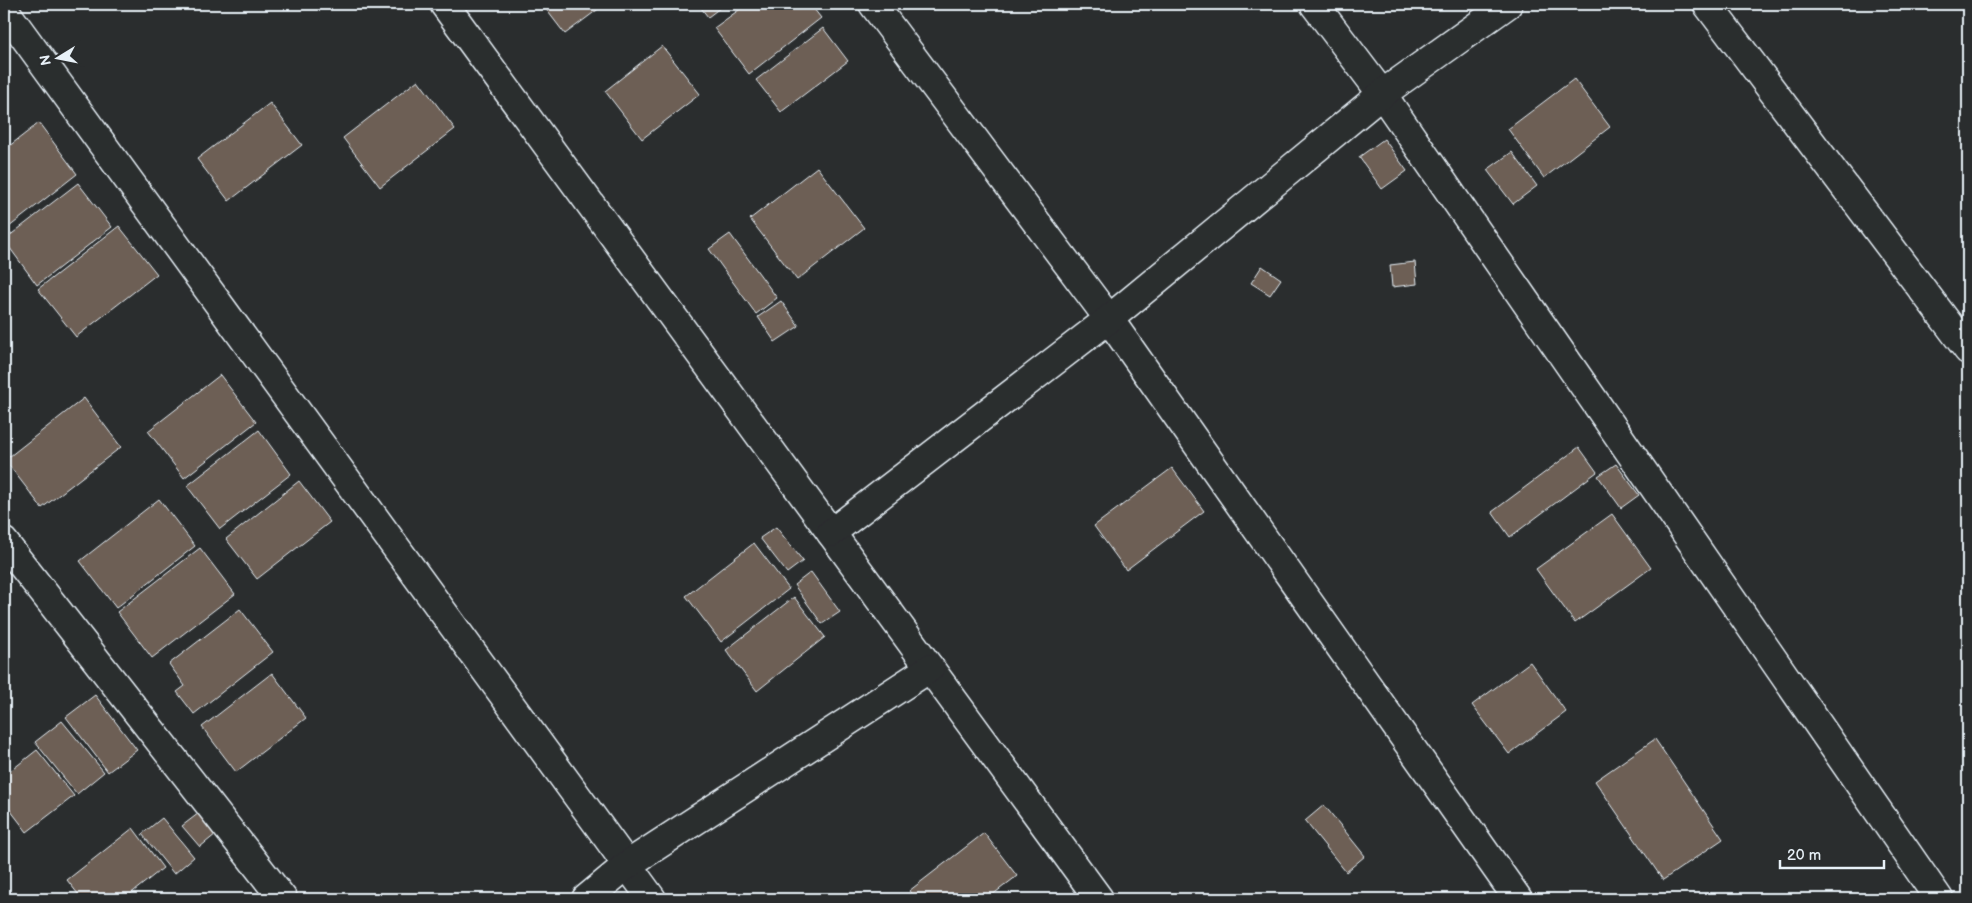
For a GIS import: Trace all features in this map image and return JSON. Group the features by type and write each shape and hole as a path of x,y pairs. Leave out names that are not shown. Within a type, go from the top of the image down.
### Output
{"street":[{"path":"444,4 1099,899"},
{"path":"874,4 1109,319 1518,899"},
{"path":"1314,4 1382,94 1939,899"},
{"path":"831,533 1109,319 1382,94 1508,4"},
{"path":"1707,4 1968,350"},
{"path":"13,13 652,899"},
{"path":"4,542 283,899"},
{"path":"586,899 627,865 930,668"}],"building":[{"path":"542,4 605,4 565,34"},
{"path":"698,4 725,4 708,17"},
{"path":"747,4 810,4 821,18 749,74 714,28"},
{"path":"823,28 848,61 781,112 756,80"},
{"path":"662,46 700,94 642,139 605,91"},
{"path":"1574,79 1610,127 1544,178 1508,129"},
{"path":"418,80 455,129 380,187 343,138"},
{"path":"270,103 302,145 229,201 197,159"},
{"path":"39,123 77,174 4,231 4,150"},
{"path":"1384,139 1407,171 1382,189 1359,157"},
{"path":"1512,152 1537,186 1513,204 1487,170"},
{"path":"817,167 864,228 797,280 750,219"},
{"path":"78,183 112,227 37,285 4,240"},
{"path":"119,226 157,274 76,337 38,289"},
{"path":"730,234 777,298 756,314 709,249"},
{"path":"1415,262 1417,284 1392,287 1390,265"},
{"path":"1262,266 1281,279 1270,295 1251,283"},
{"path":"781,301 799,326 775,342 758,317"},
{"path":"220,375 256,422 184,478 148,431"},
{"path":"84,398 121,447 42,508 5,460"},
{"path":"259,430 291,474 220,529 187,486"},
{"path":"1579,447 1597,472 1510,537 1492,512"},
{"path":"1616,464 1639,495 1621,508 1598,476"},
{"path":"1172,468 1204,511 1126,570 1094,526"},
{"path":"299,481 330,522 257,579 226,539"},
{"path":"159,499 195,546 116,608 80,561"},
{"path":"1612,514 1651,568 1575,623 1536,569"},
{"path":"776,527 803,561 787,573 760,538"},
{"path":"754,543 789,589 721,642 686,596"},
{"path":"200,548 235,594 152,658 117,612"},
{"path":"811,572 840,612 822,624 794,585"},
{"path":"794,597 825,637 757,691 726,650"},
{"path":"240,609 273,652 194,714 177,692 185,686 169,664"},
{"path":"1530,662 1566,712 1509,754 1472,705"},
{"path":"272,673 306,718 236,772 202,727"},
{"path":"95,695 137,750 108,772 66,717"},
{"path":"62,721 104,772 77,794 35,742"},
{"path":"1655,739 1723,839 1663,880 1595,781"},
{"path":"37,750 74,796 27,832 4,802 4,776"},
{"path":"1324,805 1365,856 1346,872 1305,821"},
{"path":"199,813 216,834 200,847 182,826"},
{"path":"162,818 194,857 174,874 142,834"},
{"path":"133,828 163,868 124,899 82,899 67,880"},
{"path":"984,833 1017,876 987,899 916,899 909,891"}]}
